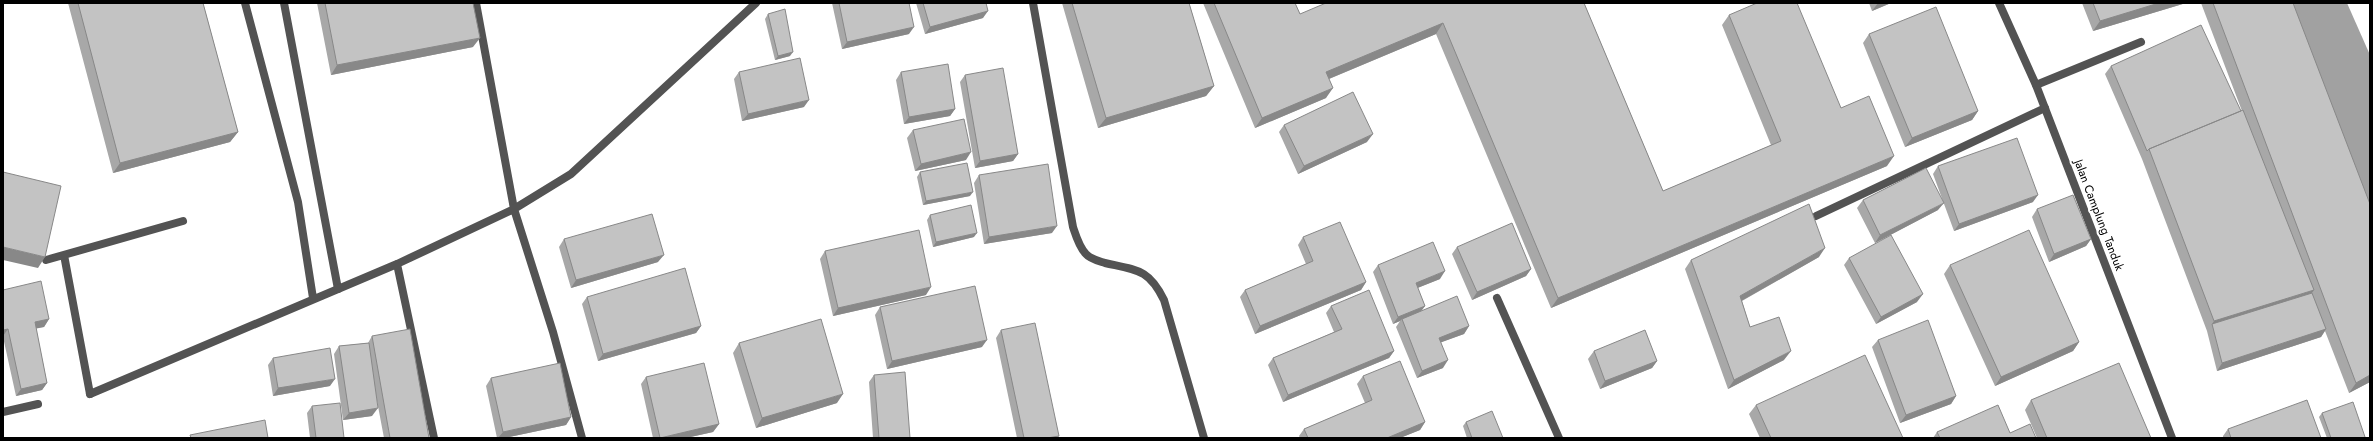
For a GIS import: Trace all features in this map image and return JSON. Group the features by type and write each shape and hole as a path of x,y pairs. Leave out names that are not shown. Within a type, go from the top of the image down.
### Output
{"street":[{"path":"245,3 298,202 313,298"},
{"path":"284,3 338,289"},
{"path":"476,3 514,209 553,332 582,438"},
{"path":"64,255 90,394 313,298 397,264 514,209 572,174 756,3"},
{"path":"1033,3 1072,227 1080,247 1087,255 1100,262 1147,275 1156,283 1164,300 1204,438"},
{"name":"Jalan Camplung Tanduk","path":"2000,3 2036,85 2172,438"},
{"path":"2036,85 2141,42"},
{"path":"1816,216 2045,108"},
{"path":"46,260 183,221"},
{"path":"397,264 434,438"},
{"path":"1497,298 1559,438"},
{"path":"3,412 38,404"}],"shaded area":[{"path":"2282,3 2347,3 2370,55 2370,233"}],"building":[{"path":"78,3 203,3 238,132 120,163"},
{"path":"325,3 473,3 480,38 337,65"},
{"path":"839,3 909,3 914,27 847,42"},
{"path":"923,3 986,3 988,11 930,27"},
{"path":"1072,3 1189,3 1214,86 1106,118"},
{"path":"1214,3 1295,3 1300,14 1326,3 1584,3 1663,191 1781,141 1729,15 1757,3 1797,3 1841,108 1869,96 1894,156 1558,298 1443,23 1326,72 1333,88 1262,118"},
{"path":"2093,3 2159,3 2100,21"},
{"path":"2213,3 2293,3 2370,204 2370,375 2356,383"},
{"path":"1936,7 1978,111 1912,138 1869,34"},
{"path":"785,9 793,52 778,56 768,14"},
{"path":"2201,25 2241,111 2147,151 2111,66"},
{"path":"800,58 809,100 748,114 739,72"},
{"path":"948,64 955,109 909,117 901,72"},
{"path":"1003,68 1018,154 980,161 965,75"},
{"path":"1353,92 1373,134 1304,166 1284,125"},
{"path":"2243,110 2314,290 2214,321 2149,149"},
{"path":"964,119 971,152 921,164 913,130"},
{"path":"2017,138 2038,195 1959,224 1938,166"},
{"path":"967,163 973,192 926,201 920,172"},
{"path":"1048,164 1057,226 989,237 979,175"},
{"path":"1926,168 1944,203 1880,235 1863,200"},
{"path":"3,172 61,186 45,257 3,247"},
{"path":"2073,195 2091,239 2054,254 2037,209"},
{"path":"1809,204 1825,248 1740,296 1750,327 1779,317 1791,351 1734,380 1691,260"},
{"path":"971,205 977,233 936,242 930,215"},
{"path":"652,214 664,255 576,280 564,239"},
{"path":"1340,222 1366,282 1260,326 1245,290 1313,261 1303,237"},
{"path":"1512,223 1531,269 1477,292 1457,247"},
{"path":"919,230 931,287 838,308 825,251"},
{"path":"2029,230 2079,342 2001,377 1950,265"},
{"path":"1891,235 1923,294 1881,317 1849,258"},
{"path":"1433,242 1445,271 1416,283 1425,306 1398,317 1378,265"},
{"path":"685,268 701,326 603,354 587,297"},
{"path":"41,281 49,319 35,322 47,383 21,389 8,329 3,330 3,290"},
{"path":"975,286 987,340 892,361 880,307"},
{"path":"1369,290 1394,351 1288,395 1273,358 1342,329 1331,306"},
{"path":"2312,293 2326,329 2222,363 2212,324"},
{"path":"1457,296 1469,326 1439,338 1448,360 1422,371 1402,319"},
{"path":"821,319 843,394 762,418 739,343"},
{"path":"1928,320 1956,396 1906,415 1878,340"},
{"path":"1035,323 1059,436 1047,438 1024,438 1001,330"},
{"path":"410,329 429,438 390,438 372,336"},
{"path":"1645,330 1657,361 1605,381 1594,351"},
{"path":"369,343 378,408 349,413 339,346"},
{"path":"330,348 335,379 278,388 273,358"},
{"path":"1865,355 1903,438 1771,438 1756,405"},
{"path":"1400,361 1425,422 1387,438 1308,438 1304,429 1372,400 1363,376"},
{"path":"560,363 571,417 503,432 491,378"},
{"path":"704,363 719,424 660,438 646,377"},
{"path":"2119,363 2151,438 2047,438 2031,400"},
{"path":"905,372 910,438 879,438 874,375"},
{"path":"2307,400 2321,438 2231,438 2228,429"},
{"path":"2353,402 2365,437 2331,438 2322,413"},
{"path":"340,403 344,438 316,438 312,406"},
{"path":"1998,405 2010,433 2030,424 2036,438 1940,438 1937,432"},
{"path":"1492,411 1503,438 1472,438 1466,422"},
{"path":"265,420 268,438 191,438 190,435"}]}
